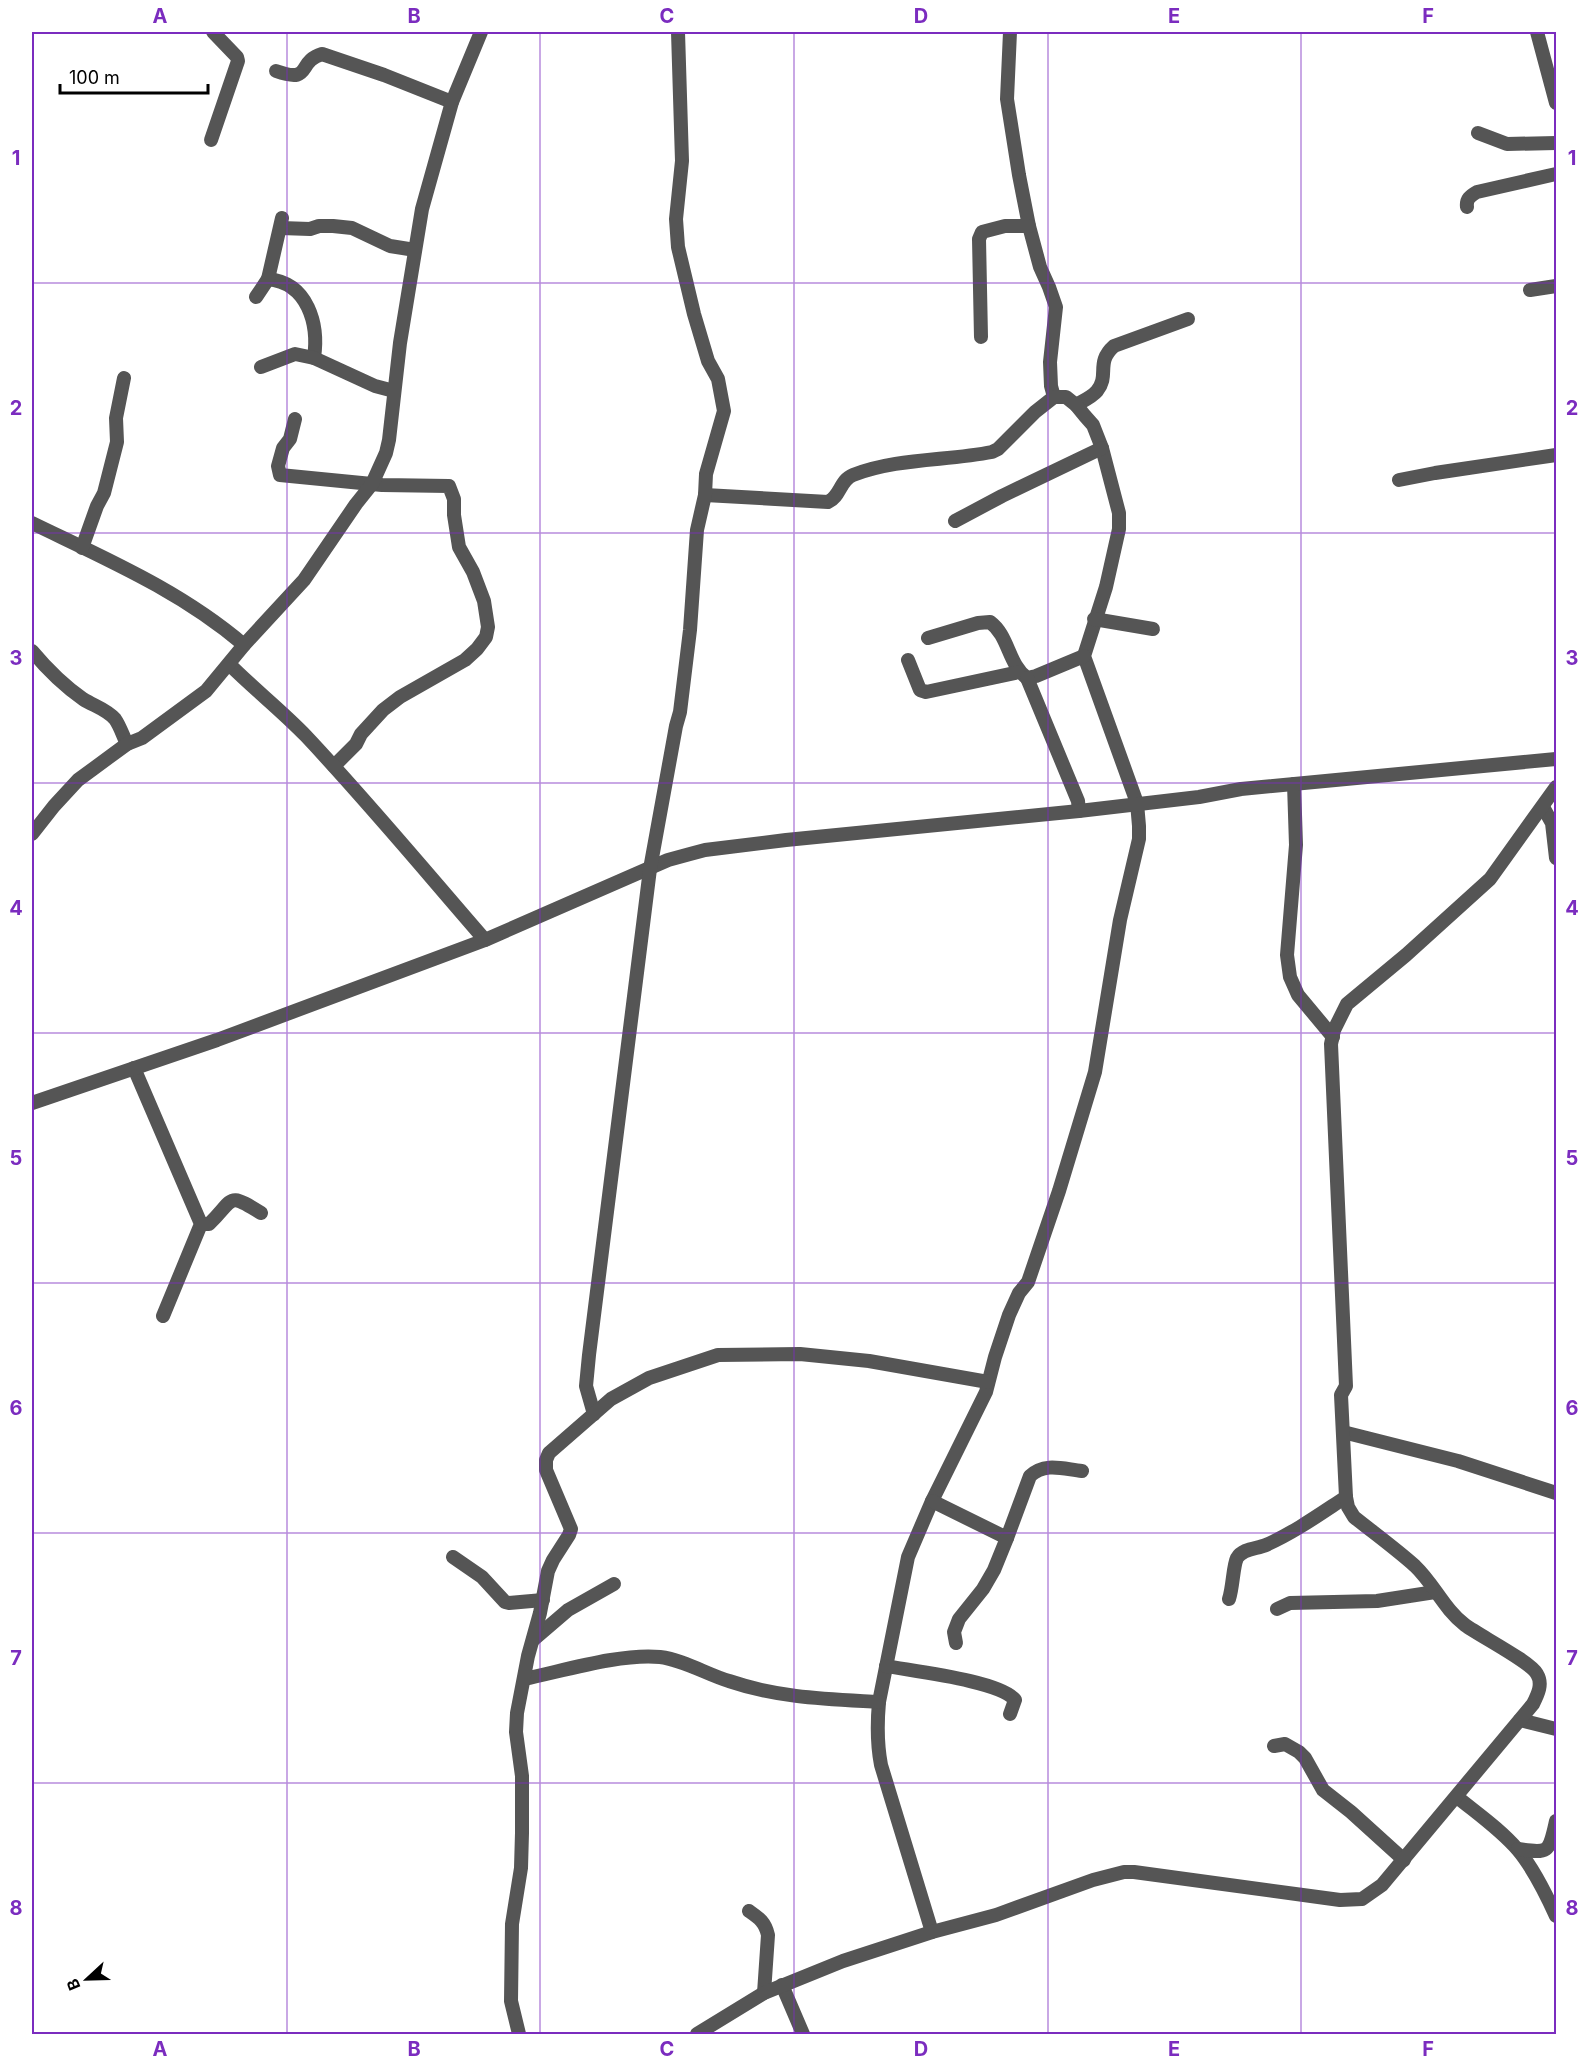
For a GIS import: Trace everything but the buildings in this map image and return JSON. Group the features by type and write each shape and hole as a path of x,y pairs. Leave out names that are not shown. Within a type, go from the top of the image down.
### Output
{"street":[{"path":"211,140 238,62 213,32"},
{"path":"32,834 78,780 127,744 142,738 206,691 244,645 299,586 372,484 386,453 400,343 422,209 452,102 481,32"},
{"path":"594,1414 586,1386 589,1355 650,869 680,712 690,630 697,530 705,495 706,474 724,411 717,379 708,361 694,314 678,247 676,219 682,161 678,32"},
{"path":"1010,32 1007,99 1029,226 1040,267 1056,307 1050,362 1054,397"},
{"path":"1537,32 1557,103"},
{"path":"276,71 292,77 300,74 314,57 322,54 452,102"},
{"path":"1478,133 1507,144 1557,143"},
{"path":"1467,207 1466,202 1470,196 1477,192 1557,174"},
{"path":"256,297 268,279 282,223 302,229 333,226 352,228 390,246 415,250"},
{"path":"981,337 979,240 982,232 1005,226 1029,226"},
{"path":"268,279 282,281 298,292 304,300 316,334 314,358"},
{"path":"1530,290 1557,285"},
{"path":"1076,405 1097,392 1103,381 1105,354 1113,346 1188,319"},
{"path":"261,367 295,354 314,358 375,386 394,391"},
{"path":"82,548 104,493 117,442 116,418 124,378"},
{"path":"705,495 828,502 834,499 848,478 861,473 918,460 992,452 1054,397 1066,398 1076,405 1093,425 1102,448 1119,513 1119,529 1106,587 1084,656 1137,803 1139,839 1120,920 1095,1072 1059,1191 1028,1281 1019,1293 1009,1315 986,1392 932,1502 908,1557 879,1702 876,1726 881,1765 932,1932"},
{"path":"295,419 290,439 283,448 278,466 280,475 372,484 449,486 454,499 456,539 478,584 488,627 486,637 465,660 400,697 383,710 356,744 334,766"},
{"path":"955,521 1102,448"},
{"path":"1399,480 1557,455"},
{"path":"32,523 160,586 222,627 244,645"},
{"path":"1094,619 1153,629"},
{"path":"928,638 978,622 990,622 998,627 1054,741 1078,801 1079,811"},
{"path":"32,651 65,686 86,701 106,710 116,721 127,744"},
{"path":"908,660 920,690 926,692 1023,675 1036,676 1084,656"},
{"path":"229,664 278,707 334,766 485,940"},
{"path":"32,1103 217,1040 485,940 668,860 705,850 877,830 1079,811 1294,784 1557,759"},
{"path":"1294,784 1296,845 1287,955 1290,977 1298,995 1332,1037"},
{"path":"697,2034 764,1993 843,1961 932,1932 996,1915 1093,1880 1124,1872 1179,1877 1308,1897 1340,1900 1362,1899 1382,1885 1404,1860 1533,1704 1539,1693 1540,1683 1532,1667 1458,1619 1415,1567 1354,1517 1348,1507 1341,1395 1346,1386 1331,1044 1339,1017 1347,1004 1406,955 1490,879 1557,787"},
{"path":"1543,807 1552,823 1557,858"},
{"path":"134,1068 201,1224 163,1316"},
{"path":"201,1224 209,1224 232,1200 238,1199 261,1213"},
{"path":"519,2034 511,2001 512,1924 521,1868 522,1776 516,1732 517,1713 548,1571 571,1529 546,1470 549,1453 611,1399 649,1378 718,1355 800,1354 870,1361 988,1382"},
{"path":"1343,1432 1458,1461 1557,1493"},
{"path":"956,1643 954,1632 959,1619 983,1589 994,1570 1030,1476 1040,1468 1082,1471"},
{"path":"1228,1599 1236,1561 1243,1552 1287,1535 1346,1497"},
{"path":"932,1502 1007,1538"},
{"path":"453,1557 482,1577 505,1602 543,1600"},
{"path":"532,1642 568,1610 614,1584"},
{"path":"1277,1609 1290,1603 1377,1601 1435,1592"},
{"path":"524,1679 624,1658 660,1657 729,1681 789,1696 879,1702"},
{"path":"886,1666 974,1682 1010,1694 1015,1700 1010,1714"},
{"path":"1520,1720 1557,1729"},
{"path":"1274,1746 1285,1744 1299,1752 1305,1758 1323,1790 1404,1860"},
{"path":"1457,1797 1518,1849 1557,1916"},
{"path":"1518,1849 1541,1852 1547,1849 1552,1841 1557,1821"},
{"path":"748,1911 762,1920 768,1935 764,1993"},
{"path":"782,1985 803,2034"}]}
